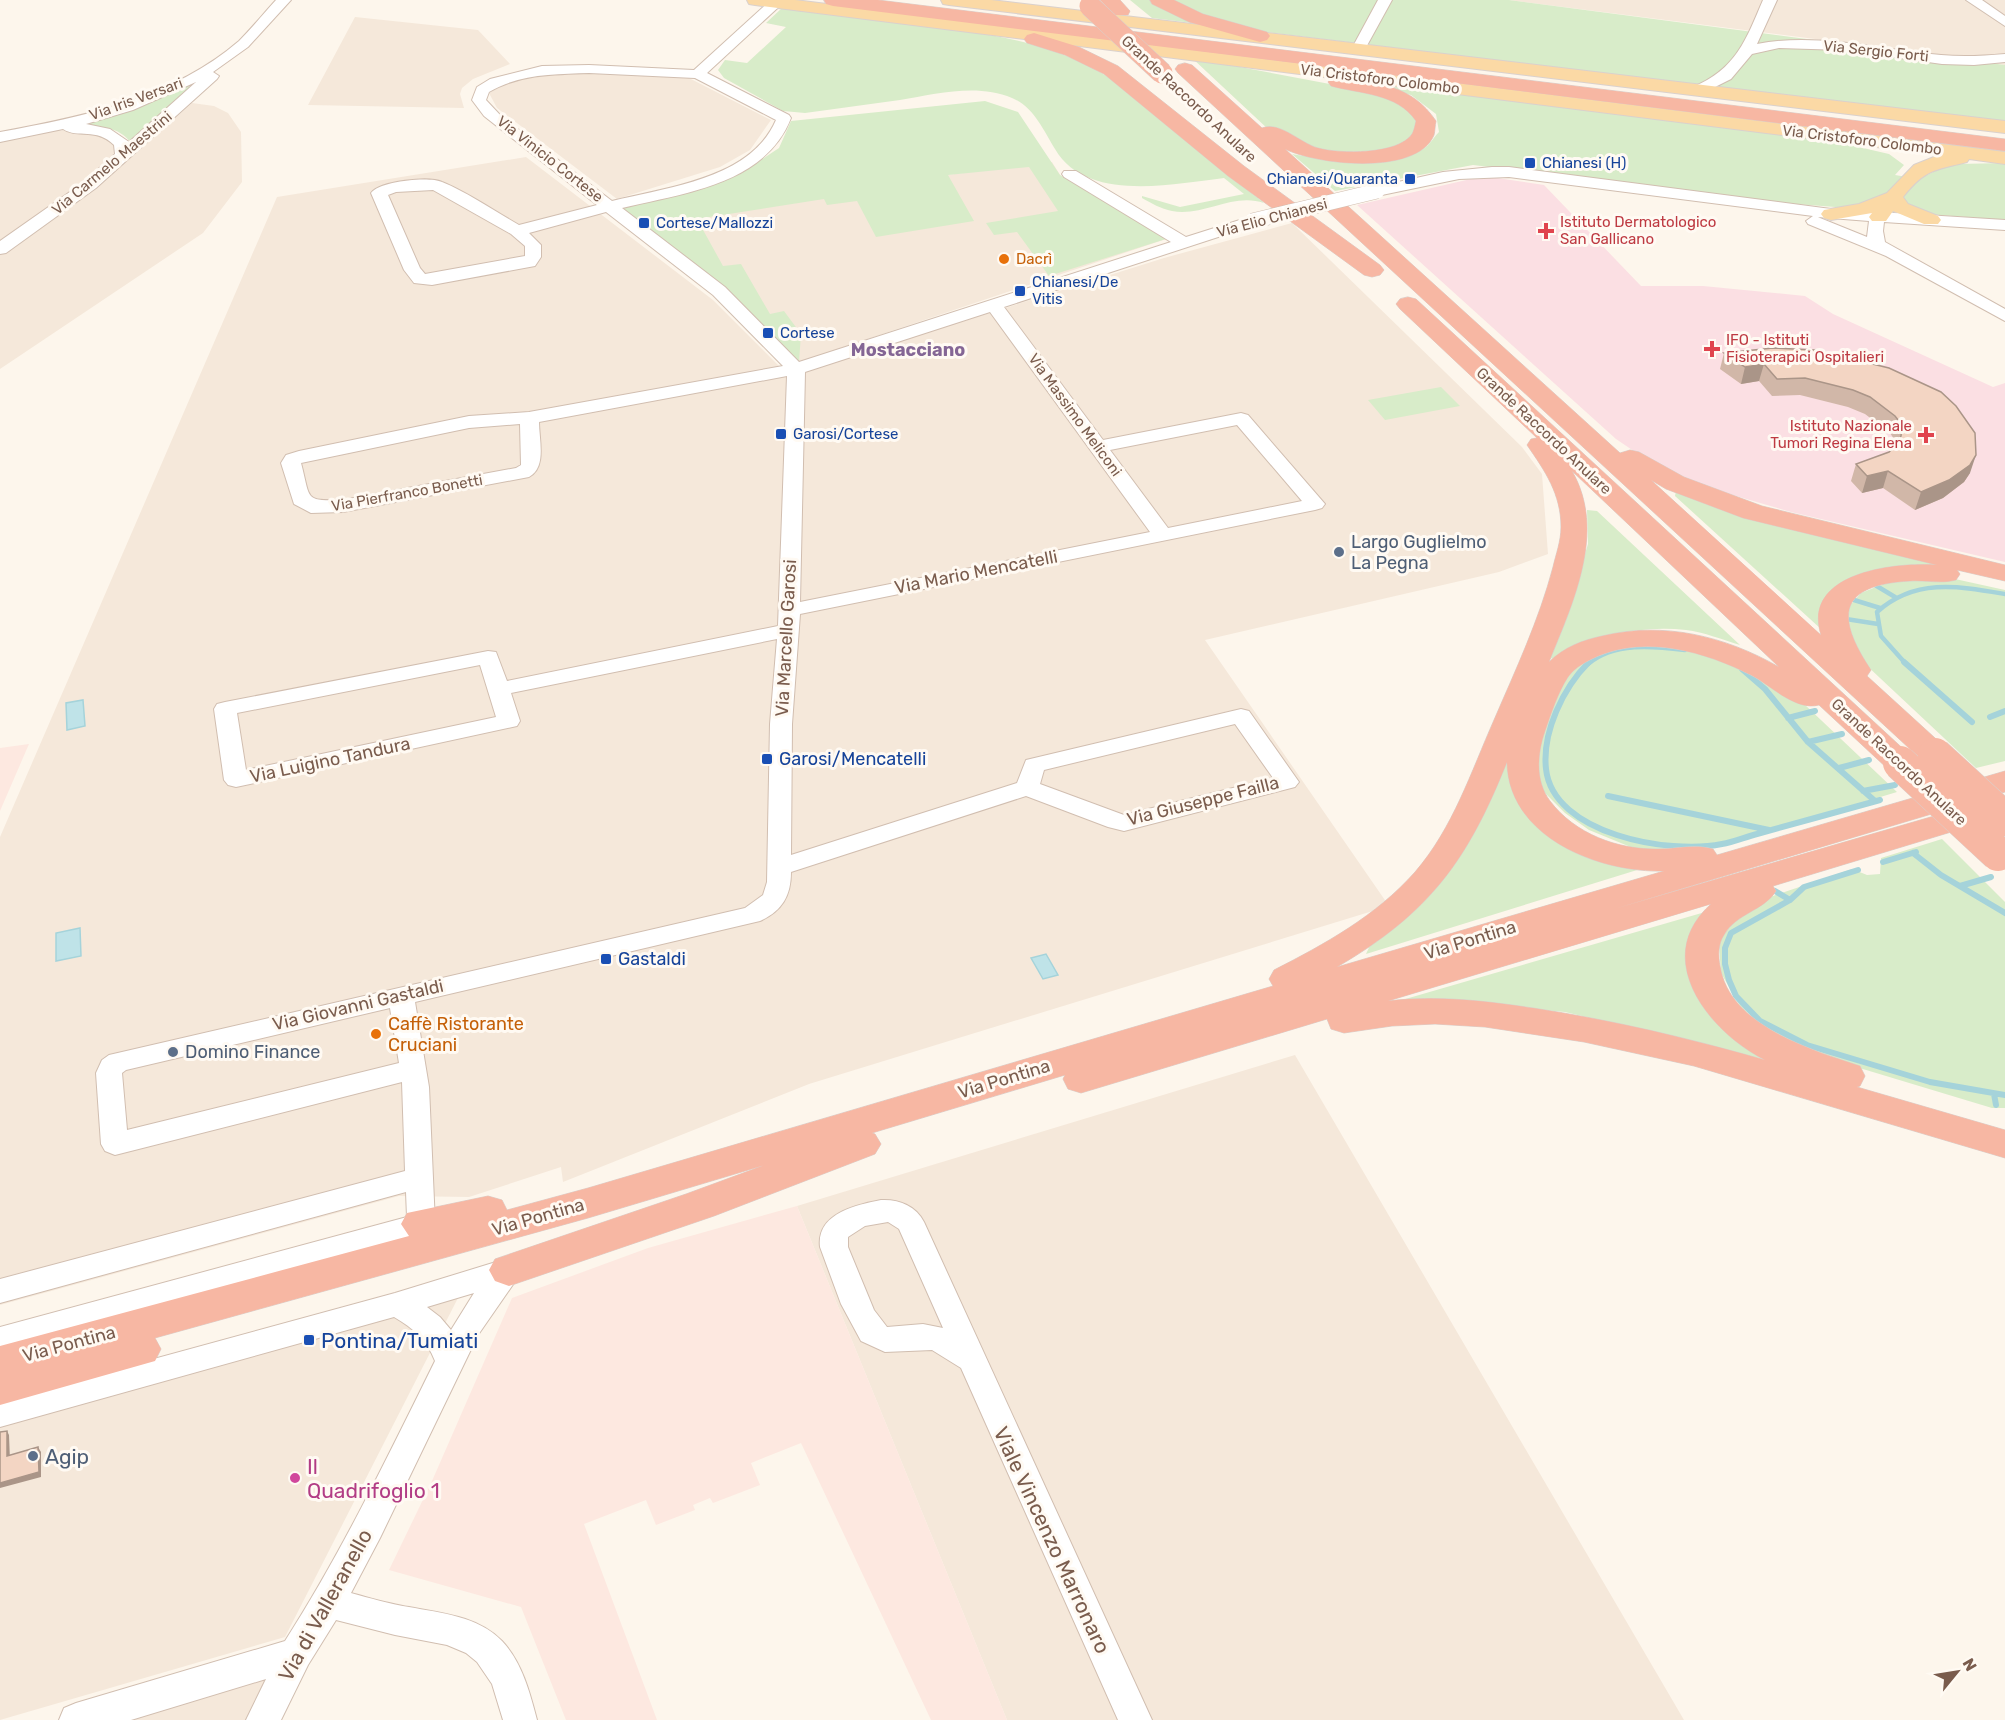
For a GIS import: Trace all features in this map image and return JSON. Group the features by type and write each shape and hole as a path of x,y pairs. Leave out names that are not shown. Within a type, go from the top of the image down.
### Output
{"highway":[{"name":"Via Cristoforo Colombo","path":"833,0 2004,150"},
{"name":"Via Cristoforo Colombo","path":"880,0 1613,90 2004,150"},
{"path":"1159,0 1196,18 1268,38"},
{"name":"Grande Raccordo Anulare","path":"1087,3 1181,66 1372,270 1476,367 1896,746 1935,755 2005,819"},
{"name":"Grande Raccordo Anulare","path":"1115,6 1565,417 1896,746 2001,858"},
{"path":"1003,31 1072,51 1111,70 1236,171 1372,270"},
{"path":"1464,61 1613,90"},
{"path":"1181,66 1382,92 1415,107 1424,117 1426,126 1417,141 1392,154 1367,158 1330,156 1303,150 1285,142 1211,92"},
{"path":"1222,1026 1352,944 1396,912 1426,881 1458,834 1545,637 1560,598 1572,548 1574,512 1567,485 1555,464 1476,367"},
{"path":"1565,417 1650,470 1716,499 1801,524 2005,573"},
{"path":"1896,746 1844,651 1833,623 1837,603 1844,593 1861,583 1899,573 1943,574 2005,585"},
{"path":"1778,848 1681,859 1636,859 1598,850 1575,839 1560,827 1541,810 1531,795 1525,781 1523,767 1524,752 1532,723 1558,670 1572,658 1591,648 1621,640 1667,638 1694,643 1733,656 1780,679 1896,746"},
{"name":"Via Pontina","path":"1222,1026 1778,848 2005,781"},
{"name":"Via Pontina","path":"0,1363 854,1135 1222,1026 1811,864 2005,806"},
{"path":"1811,864 1733,906 1715,919 1703,945 1702,966 1706,981 1717,1000 1742,1027 1777,1050 1889,1089 2005,1119"},
{"path":"1222,1026 1435,1011 1495,1015 1584,1029 1694,1053 2005,1144"},
{"path":"421,1224 854,1135"},
{"path":"509,1270 700,1206 854,1135"},
{"name":"Via Pontina","path":"0,1387 553,1235 854,1135"}],"main road":[{"name":"Via Cristoforo Colombo","path":"755,0 1003,31 1181,66 1818,134 2004,150"},
{"name":"Via Cristoforo Colombo","path":"949,0 2005,127"},
{"path":"1045,0 1171,28"},
{"path":"1818,134 1895,152 1909,164 1909,176"},
{"path":"1879,218 1909,176 1923,166 1942,160 2004,150"},
{"path":"1831,214 1863,209 1893,197"},
{"path":"1893,197 1901,208 1931,220"}],"street":[{"path":"1359,48 1385,0"},
{"path":"1698,90 1719,82 1734,69 1748,50 1770,0"},
{"path":"1973,0 2005,22"},
{"name":"Via Carmelo Maestrini","path":"0,249 60,208 123,157 203,77 243,44 282,1"},
{"path":"517,231 533,245 533,257 529,262 432,280 420,279 412,270 379,193 394,187 436,185 449,190 517,231 686,186 731,171 769,145 784,118 698,74 776,3"},
{"path":"1761,22 1775,33 1804,43"},
{"name":"Via Sergio Forti","path":"1748,50 1771,44 1804,43 1970,60 2005,58"},
{"name":"Via Vinicio Cortese","path":"698,74 589,69 542,70 502,79 481,92 479,100 483,107 719,291 796,369"},
{"path":"1734,69 1741,87 1763,98"},
{"name":"Via Iris Versari","path":"0,137 46,129 131,104 203,77"},
{"path":"46,129 79,128 105,132 120,142 123,157"},
{"name":"Via Elio Chianesi","path":"796,369 1252,221 1455,175 1500,172 1763,206"},
{"path":"1070,174 1185,243"},
{"path":"1763,206 1831,214 2000,226"},
{"path":"1763,206 1837,229 1892,253 2005,316"},
{"path":"1879,218 1875,223 1876,240 1892,253"},
{"path":"1892,253 1889,243 1892,233 1931,220"},
{"name":"Via Massimo Meliconi","path":"993,304 1159,530"},
{"name":"Via Pierfranco Bonetti","path":"529,418 531,465 522,473 343,506 311,507 301,500 291,463 295,459 469,422 529,418 796,369"},
{"name":"Via Marcello Garosi","path":"769,905 778,890 781,724 789,620 796,369"},
{"name":"Via Mario Mencatelli","path":"789,620 1159,530 1311,500 1241,419 1098,447"},
{"path":"498,689 789,620"},
{"name":"Via Luigino Tandura","path":"488,657 498,689 509,721 236,780 225,710 488,657"},
{"name":"Via Giuseppe Failla","path":"1241,716 1287,782 1124,823 1027,788 1034,765 1241,716"},
{"path":"779,867 1027,788"},
{"name":"Via Giovanni Gastaldi","path":"414,1069 115,1144 109,1073 114,1064 401,995 751,915 769,905"},
{"path":"401,995 414,1069 421,1224"},
{"path":"0,1291 419,1178"},
{"name":"Viale Vincenzo Marronaro","path":"970,1359 931,1336 887,1340 872,1332 861,1313 834,1247 833,1238 836,1230 846,1222 878,1212 896,1212 904,1216 915,1233 1135,1720"},
{"name":"Via Pontina","path":"0,1339 421,1224"},
{"path":"0,1414 395,1305 509,1270"},
{"name":"Via di Valleranello","path":"263,1720 296,1654 328,1603 369,1528 450,1360 474,1316 509,1270"},
{"path":"395,1305 416,1314 433,1328 450,1360"},
{"path":"328,1603 405,1622 446,1629 474,1638 485,1646 503,1669 520,1720"},
{"path":"76,1720 296,1654"}],"shaded area":[{"path":"1509,0 2005,0 2005,65 1831,41"},
{"path":"355,17 478,30 510,64 473,79 462,88 460,94 464,108 308,105"},
{"path":"552,72 689,78 771,120 750,150 720,167 617,199 497,108 489,93 509,82"},
{"path":"192,103 214,106 228,113 241,132 242,182 203,233 0,369 0,140 53,131 71,130 101,134 116,146 116,158 129,159"},
{"path":"526,157 713,300 789,376 1164,258 1292,223 1522,447 1542,474 1548,554 1499,572 1205,640 1389,906 809,1084 563,1182 561,1167 469,1197 399,1196 0,1305 0,837 277,197"},
{"path":"1052,162 1060,175 1166,239 799,362 688,260 697,219 947,175"},
{"name":"IFO - Istituti Fisioterapici Ospitalieri","path":"1484,176 1544,185 1641,286 1703,286 1805,296 1833,314 1993,387 2005,383 2005,562 1791,512 1705,487 1650,462 1616,439 1357,205"},
{"path":"29,744 0,811 0,748"},
{"path":"1295,1055 1684,1720 1007,1720 797,1206"},
{"path":"797,1206 1007,1720 931,1720 801,1443 751,1463 760,1485 713,1503 710,1498 693,1505 695,1510 656,1525 646,1500 584,1524 657,1720 566,1720 521,1607 389,1570 432,1481 512,1298 648,1248"},
{"path":"459,1296 285,1637 0,1720 0,1427"},
{"path":"311,1643 270,1720 65,1720"}],"green space":[{"path":"1130,0 1509,0 2005,65 2005,123 1152,18"},
{"path":"782,8 997,36 1067,56 1113,80 1264,203 1241,200 1184,212 1160,207 1142,196 1180,207 1244,194 1224,178 1180,184 1132,186 1087,177 1069,166 1026,107 1012,98 985,91 956,91 805,113 783,111 724,78 718,70 725,60 747,63 786,27 766,23"},
{"path":"1192,58 1367,91 1393,99 1419,118 1416,136 1389,150 1328,153 1269,130"},
{"path":"203,77 130,142 115,130 81,125"},
{"path":"1337,77 1824,139 1889,154 1904,165 1895,175 1919,179 1939,169 1958,164 2005,163 2005,225 1979,218 1796,204 1473,165 1335,191 1292,154 1340,160 1395,158 1423,149 1439,132 1436,114 1411,95"},
{"path":"985,101 1018,112 1060,175 1166,239 1049,276 1017,232 994,235 986,223 1058,211 1029,167 948,175 974,221 876,237 857,201 827,205 824,199 697,219 723,266 741,264 770,314 784,311 801,334 799,362 619,207 690,190 740,174 779,148 791,121"},
{"path":"1441,387 1460,406 1385,420 1368,400"},
{"path":"1676,491 1957,567 1881,571 1821,629 1675,496"},
{"path":"1587,510 1597,511 1740,645 1693,631 1651,629 1600,638 1552,659 1548,654 1571,600 1588,544"},
{"path":"1912,577 1955,579 2005,590 2005,761 1976,768 1864,663 1844,627 1846,610 1861,593 1886,583"},
{"path":"1637,642 1710,651 1803,703 1897,792 1700,851 1638,850 1589,830 1565,813 1537,785 1531,767 1565,671 1585,655"},
{"path":"1511,746 1534,814 1650,866 1366,954 1372,941"},
{"path":"1942,839 2005,902 2005,1108 1992,1108 1800,1050 1765,1028 1740,1006 1721,973 1719,945 1728,921 1764,899 1852,869 1867,875 1880,874 1881,858"},
{"path":"1712,910 1694,949 1787,1065 1565,1012 1441,1001 1402,1000"}],"water":[{"path":"83,700 85,726 67,730 66,703"},
{"path":"80,928 81,956 56,961 56,933"},
{"path":"1046,954 1058,975 1043,979 1031,958"}],"building":[{"path":"1773,348 1815,350 1889,368 1941,392 1956,406 1975,433 1976,455 1970,465 1949,480 1921,492 1888,471 1867,476 1856,464 1889,452 1901,436 1902,425 1895,416 1870,397 1853,390 1805,378 1777,379 1764,364 1745,367 1724,353"},
{"name":"Agip","path":"7,1431 7,1456 38,1447 39,1472 0,1483 0,1432"}],"waterway":[{"path":"1875,585 1895,597"},
{"path":"1905,663 1881,636 1877,612 1891,601 1922,589 1938,587 2005,594"},
{"path":"1854,600 1880,608"},
{"path":"1846,619 1878,624"},
{"path":"1588,664 1610,652 1634,647 1685,650"},
{"path":"1589,662 1571,684 1556,711 1547,740 1546,769 1553,791 1569,810 1591,824 1617,835 1645,842 1700,847 1731,842 1880,800"},
{"path":"1905,663 1972,722"},
{"path":"1742,669 1765,689 1788,718"},
{"path":"1788,718 1815,711"},
{"path":"1990,717 2005,711"},
{"path":"1788,718 1808,742"},
{"path":"1808,742 1842,734"},
{"path":"1808,742 1864,791"},
{"path":"1839,768 1869,760"},
{"path":"1864,791 1895,785"},
{"path":"1864,791 1875,801"},
{"path":"1608,796 1769,830"},
{"path":"1883,862 1916,852"},
{"path":"1913,853 1941,875 2005,913"},
{"path":"1790,900 1804,887 1858,870"},
{"path":"1960,886 1991,877"},
{"path":"1775,891 1790,900"},
{"path":"1790,900 1731,933 1725,948 1725,964 1736,996 1760,1021 1807,1045 1930,1082 2005,1095"},
{"path":"1994,1094 1996,1105"}],"place":[{"name":"Chianesi (H)","path":"1530,163"},
{"name":"Chianesi/Quaranta","path":"1410,179"},
{"name":"Cortese/Mallozzi","path":"644,223"},
{"name":"Istituto Dermatologico San Gallicano","path":"1546,231"},
{"name":"Dacrì","path":"1004,259"},
{"name":"Chianesi/De Vitis","path":"1020,291"},
{"name":"Cortese","path":"768,333"},
{"name":"IFO - Istituti Fisioterapici Ospitalieri","path":"1712,349"},
{"name":"Garosi/Cortese","path":"781,434"},
{"name":"Istituto Nazionale Tumori Regina Elena","path":"1926,435"},
{"name":"Largo Guglielmo La Pegna","path":"1339,552"},
{"name":"Garosi/Mencatelli","path":"767,759"},
{"name":"Gastaldi","path":"606,959"},
{"name":"Caffè Ristorante Cruciani","path":"376,1034"},
{"name":"Domino Finance","path":"173,1052"},
{"name":"Pontina/Tumiati","path":"309,1340"},
{"name":"Agip","path":"33,1456"},
{"name":"Il Quadrifoglio 1","path":"295,1478"}],"district":[{"name":"Mostacciano","path":"908,350"}]}
